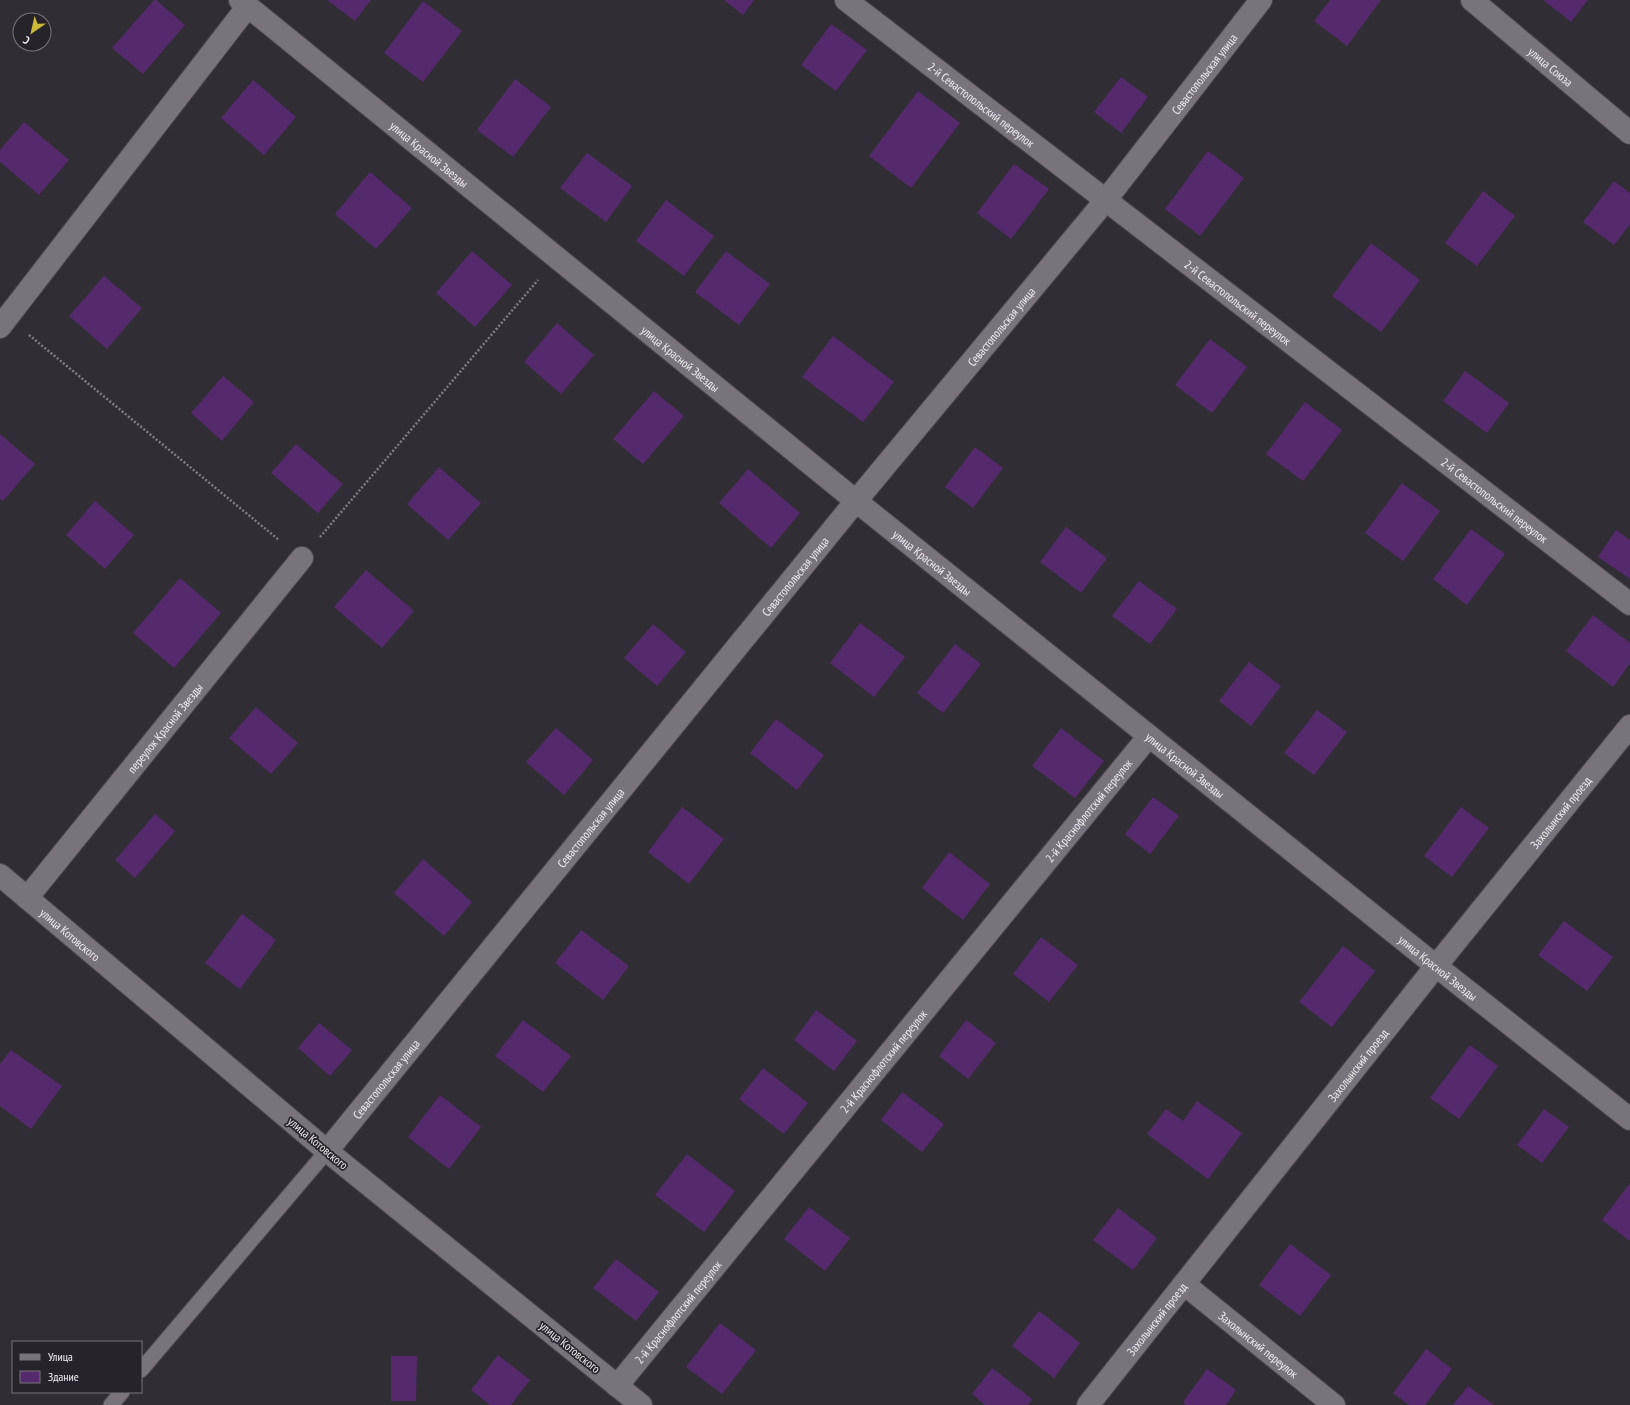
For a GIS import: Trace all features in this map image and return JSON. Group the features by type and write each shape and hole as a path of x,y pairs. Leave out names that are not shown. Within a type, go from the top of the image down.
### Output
{"street":[{"name":"2-й Севастопольский переулок","path":"846,0 1630,604"},
{"name":"Севастопольская улица","path":"327,1151 856,501 1105,201 1261,0"},
{"name":"улица Союза","path":"1472,0 1630,133"},
{"name":"улица Красной Звезды","path":"244,3 856,501 1436,966 1630,1119"},
{"path":"4,322 244,3"},
{"name":"переулок Красной Звезды","path":"27,898 302,558"},
{"name":"Захолынский проезд","path":"1088,1405 1436,966 1630,726"},
{"name":"2-й Краснофлотский переулок","path":"617,1386 1149,736"},
{"name":"улица Котовского","path":"0,875 327,1151 641,1405"},
{"name":"Захолынский переулок","path":"1184,1284 1334,1405"}],"lane":[{"path":"142,1369 327,1151"},
{"path":"111,1405 121,1393"}],"path":[{"path":"4,322 302,558 557,258"}],"building":[{"path":"154,0 156,0 185,25 143,74 112,48"},
{"path":"327,0 371,0 355,21"},
{"path":"724,0 754,0 743,15"},
{"path":"1330,0 1381,0 1347,46 1314,21"},
{"path":"1543,0 1588,0 1571,22"},
{"path":"423,1 462,31 423,82 384,53"},
{"path":"831,24 867,50 836,91 801,65"},
{"path":"1121,77 1148,97 1121,133 1094,112"},
{"path":"515,79 551,107 513,157 477,130"},
{"path":"253,80 296,117 264,155 221,118"},
{"path":"918,91 960,123 911,188 869,156"},
{"path":"24,122 69,160 39,195 0,162 0,150"},
{"path":"1208,151 1244,178 1200,236 1165,209"},
{"path":"587,153 632,186 606,222 560,188"},
{"path":"1014,164 1049,189 1011,239 977,213"},
{"path":"370,172 412,208 376,249 335,214"},
{"path":"1614,181 1630,193 1630,224 1614,245 1583,222"},
{"path":"1483,191 1515,216 1477,266 1445,243"},
{"path":"666,200 714,236 684,276 636,241"},
{"path":"1371,243 1420,280 1381,332 1332,296"},
{"path":"472,251 512,285 475,327 436,293"},
{"path":"726,251 770,284 739,325 695,292"},
{"path":"104,276 142,308 107,349 69,316"},
{"path":"557,323 594,355 561,394 524,362"},
{"path":"833,336 894,382 863,422 802,377"},
{"path":"1210,339 1247,367 1212,413 1175,385"},
{"path":"1465,371 1509,403 1487,433 1443,401"},
{"path":"223,376 254,402 222,441 191,413"},
{"path":"654,391 684,416 643,464 613,439"},
{"path":"1305,402 1342,430 1303,481 1266,454"},
{"path":"0,434 35,464 3,501 0,499"},
{"path":"296,444 343,484 318,513 271,473"},
{"path":"975,447 1003,468 973,508 945,487"},
{"path":"439,467 481,503 448,540 407,504"},
{"path":"748,469 800,513 771,548 719,503"},
{"path":"1402,483 1440,511 1403,561 1365,533"},
{"path":"95,501 134,535 105,569 66,535"},
{"path":"1066,527 1107,558 1081,593 1040,562"},
{"path":"1471,529 1505,554 1467,605 1433,579"},
{"path":"1616,530 1630,540 1630,579 1598,557"},
{"path":"366,570 414,611 382,648 334,607"},
{"path":"180,578 221,613 174,668 133,633"},
{"path":"1139,581 1177,609 1150,644 1112,616"},
{"path":"1593,615 1630,643 1630,663 1613,687 1566,651"},
{"path":"860,623 905,657 874,697 830,663"},
{"path":"653,624 686,652 657,686 624,658"},
{"path":"955,644 981,664 943,713 917,693"},
{"path":"1249,662 1281,686 1251,726 1219,701"},
{"path":"256,707 298,743 271,774 229,738"},
{"path":"1317,710 1347,732 1314,775 1284,753"},
{"path":"776,719 824,755 797,790 750,753"},
{"path":"556,728 593,760 564,795 526,762"},
{"path":"1061,728 1104,761 1075,798 1032,766"},
{"path":"1153,797 1179,816 1150,854 1125,834"},
{"path":"682,807 724,839 689,884 648,852"},
{"path":"1461,807 1489,828 1452,877 1424,856"},
{"path":"155,814 175,831 135,878 115,860"},
{"path":"949,852 990,884 963,920 922,888"},
{"path":"423,859 472,902 444,936 394,893"},
{"path":"242,914 276,940 240,989 205,963"},
{"path":"1564,921 1613,957 1587,991 1538,955"},
{"path":"581,930 629,966 603,1000 555,963"},
{"path":"1041,937 1078,965 1049,1002 1013,974"},
{"path":"1343,946 1375,971 1332,1027 1299,1002"},
{"path":"816,1010 857,1041 834,1071 794,1040"},
{"path":"523,1020 571,1056 543,1092 495,1056"},
{"path":"966,1020 996,1043 968,1079 939,1056"},
{"path":"319,1023 352,1050 330,1076 298,1048"},
{"path":"1470,1045 1498,1066 1459,1119 1430,1098"},
{"path":"11,1050 62,1086 31,1129 0,1106 0,1064"},
{"path":"763,1068 808,1103 784,1134 739,1099"},
{"path":"902,1092 944,1124 922,1152 881,1120"},
{"path":"440,1095 481,1127 449,1169 408,1137"},
{"path":"1197,1101 1242,1133 1208,1179 1147,1134 1166,1109 1183,1121"},
{"path":"1544,1109 1569,1127 1542,1163 1517,1145"},
{"path":"687,1154 735,1191 704,1232 655,1195"},
{"path":"1630,1183 1630,1241 1602,1220"},
{"path":"809,1207 850,1238 825,1271 784,1239"},
{"path":"1118,1208 1157,1238 1133,1270 1093,1240"},
{"path":"1290,1244 1331,1275 1300,1316 1259,1285"},
{"path":"616,1259 659,1292 636,1321 593,1288"},
{"path":"1039,1311 1080,1343 1054,1378 1012,1346"},
{"path":"720,1323 756,1350 722,1394 686,1367"},
{"path":"1426,1349 1452,1369 1425,1405 1409,1405 1393,1393"},
{"path":"498,1355 530,1380 511,1405 490,1405 471,1390"},
{"path":"391,1356 417,1356 416,1401 391,1401"},
{"path":"992,1368 1032,1399 1028,1405 985,1405 972,1394"},
{"path":"1207,1369 1236,1390 1226,1405 1186,1405 1183,1402"},
{"path":"1468,1386 1494,1405 1453,1405"}]}
